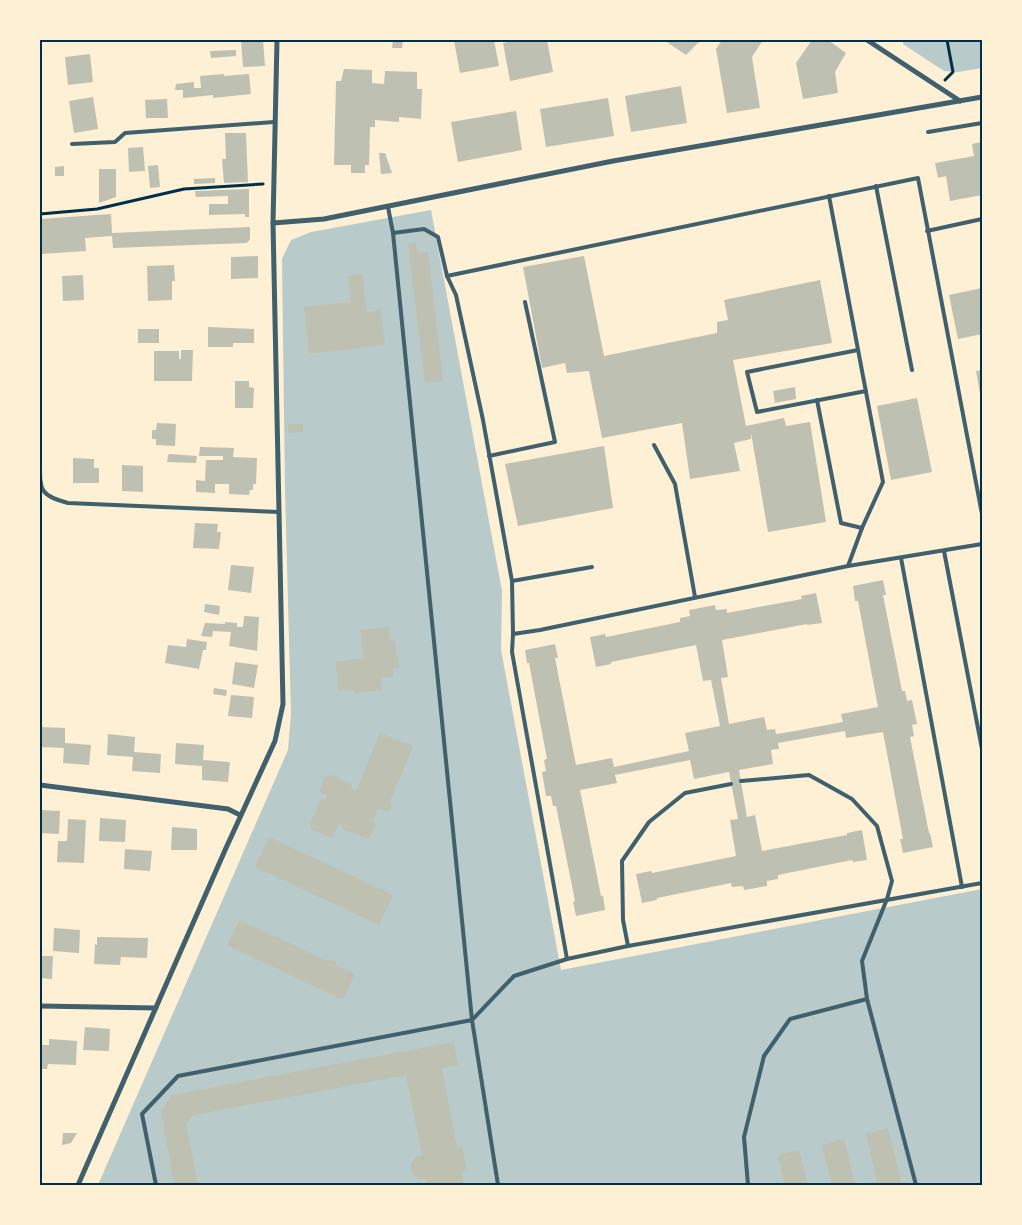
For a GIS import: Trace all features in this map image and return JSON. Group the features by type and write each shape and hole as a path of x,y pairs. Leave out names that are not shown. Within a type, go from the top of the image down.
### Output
{"street":[{"path":"78,1185 240,815 275,741 284,704 273,222 277,40"},
{"path":"867,40 960,101"},
{"path":"273,222 324,219 614,160 982,97"},
{"path":"40,784 228,809 240,815"},
{"path":"40,1006 156,1008"}],"lane":[{"path":"72,144 115,142 125,133 274,122"},
{"path":"928,132 982,122"},
{"path":"448,276 918,178 982,514"},
{"path":"876,186 912,370"},
{"path":"829,196 882,482 848,566"},
{"path":"388,207 393,233 472,1020 498,1185"},
{"path":"927,231 982,219"},
{"path":"393,233 424,229 438,237 448,276 456,295 512,581 512,652 568,959"},
{"path":"489,456 555,442 524,302"},
{"path":"858,350 747,372 756,412 866,391"},
{"path":"817,400 841,523 862,528"},
{"path":"654,445 675,484 695,597"},
{"path":"40,462 40,485 44,492 54,499 68,503 279,512"},
{"path":"513,634 848,566 982,544"},
{"path":"944,551 982,749"},
{"path":"901,558 962,887"},
{"path":"512,581 592,567"},
{"path":"741,781 809,775 852,798 877,826 892,881 887,899 862,961 867,999 916,1185"},
{"path":"628,946 623,920 622,861 649,822 685,793 731,784"},
{"path":"156,1185 142,1114 178,1076 472,1020 514,976 568,959 628,946 982,883"},
{"path":"748,1185 744,1137 764,1056 790,1019 867,999"}],"path":[{"path":"934,84 945,80 953,72 947,40"},
{"path":"40,214 97,209 184,189 273,183"}],"shaded area":[{"path":"903,40 982,40 982,68 958,72 944,71 903,44"},
{"path":"431,210 502,591 501,650 561,970 982,889 982,1185 98,1185 288,750 291,714 285,491 282,259 291,240 311,232"}],"building":[{"path":"241,40 263,40 265,66 243,67"},
{"path":"393,40 403,40 402,48 392,48"},
{"path":"454,40 494,40 499,66 460,73"},
{"path":"517,40 547,40 553,72 510,81 503,43"},
{"path":"664,40 701,40 686,55"},
{"path":"722,40 763,40 752,57 760,108 727,113 716,49"},
{"path":"812,40 828,40 846,53 835,72 838,93 803,99 796,63"},
{"path":"236,50 236,56 211,58 210,51"},
{"path":"90,54 93,82 68,85 65,57"},
{"path":"344,69 372,70 372,83 384,84 385,71 417,72 417,89 422,89 421,119 399,117 399,122 375,120 375,127 370,127 369,165 365,165 365,173 351,173 351,165 334,165 336,81 341,81"},
{"path":"224,74 224,76 249,74 251,94 213,98 213,95 183,98 183,90 175,90 176,84 194,82 194,88 201,88 200,76"},
{"path":"681,86 687,123 631,132 625,96"},
{"path":"93,97 98,129 74,133 69,101"},
{"path":"608,98 614,136 546,147 540,109"},
{"path":"167,99 168,118 146,118 145,100"},
{"path":"516,111 522,150 458,162 451,122"},
{"path":"225,133 246,133 248,182 224,183 222,159 226,159"},
{"path":"982,142 982,195 950,201 946,176 938,178 935,163 974,156 972,144"},
{"path":"143,147 145,171 129,172 128,148"},
{"path":"379,153 385,153 392,173 381,174"},
{"path":"158,165 160,187 150,188 148,166"},
{"path":"64,166 64,176 55,176 55,167"},
{"path":"99,169 116,169 116,197 99,203"},
{"path":"215,178 215,183 194,184 194,179"},
{"path":"249,189 249,217 245,217 245,214 209,215 209,204 228,204 228,196 196,197 195,191"},
{"path":"111,214 112,233 250,227 250,239 247,243 113,248 112,236 85,238 86,251 40,254 40,219"},
{"path":"416,243 417,253 428,252 443,381 425,383 408,244"},
{"path":"258,256 258,278 231,279 231,257"},
{"path":"584,256 604,356 717,333 717,322 728,320 724,300 820,280 832,343 733,360 746,426 784,418 786,426 810,422 826,522 768,532 751,433 751,439 734,443 740,471 690,479 682,423 602,438 589,371 567,373 565,363 542,368 523,267"},
{"path":"174,265 175,281 172,281 172,300 148,301 147,266"},
{"path":"362,274 367,312 381,310 385,345 309,354 304,307 351,302 348,276"},
{"path":"83,275 84,300 63,301 62,276"},
{"path":"982,288 982,334 958,339 949,295"},
{"path":"208,327 254,329 254,343 233,343 233,347 208,347"},
{"path":"138,329 159,329 159,343 138,343"},
{"path":"181,350 193,350 192,381 154,381 154,351 179,351 179,359 181,359"},
{"path":"982,370 982,398 981,399 976,371"},
{"path":"235,381 249,381 249,387 254,388 253,408 235,408"},
{"path":"795,387 796,399 775,403 773,391"},
{"path":"917,398 932,472 891,480 877,406"},
{"path":"157,423 176,424 175,446 156,445 156,439 152,439 152,430 156,430"},
{"path":"288,424 303,424 303,432 288,433"},
{"path":"604,446 613,508 518,526 505,464"},
{"path":"200,447 234,448 233,457 257,458 256,484 253,484 253,490 250,490 249,495 229,494 229,484 215,484 215,493 196,492 196,480 205,481 206,460 223,460 223,456 199,456"},
{"path":"168,455 197,456 196,463 167,462"},
{"path":"73,458 94,459 94,468 99,468 99,483 73,483"},
{"path":"122,465 143,466 143,492 122,491"},
{"path":"195,523 218,524 217,532 221,532 219,549 193,548"},
{"path":"231,565 254,567 251,593 228,590"},
{"path":"883,580 886,595 883,595 902,691 905,691 907,701 912,700 917,724 912,725 914,736 910,737 933,847 903,853 900,839 903,839 883,732 846,738 845,731 778,743 779,749 771,750 773,764 739,770 747,817 755,815 762,851 847,835 847,833 862,830 867,860 853,862 852,860 778,875 778,879 767,881 767,886 744,890 743,886 732,887 731,883 657,898 657,900 642,903 636,874 651,871 652,873 736,856 730,820 738,819 729,772 694,779 690,760 615,775 617,783 580,790 605,910 576,916 573,902 575,901 556,806 553,806 551,796 546,796 542,772 546,771 544,760 547,759 525,650 555,644 558,658 555,658 576,765 612,758 614,767 689,751 685,733 720,726 711,680 703,681 696,645 611,662 611,664 596,667 590,637 605,634 606,637 680,622 680,618 690,616 689,610 715,605 716,610 727,609 727,613 802,599 801,596 816,593 822,623 807,624 722,640 728,677 721,678 729,724 764,717 767,730 775,729 776,734 843,722 841,714 878,707 858,601 855,601 853,586"},
{"path":"205,604 220,606 219,615 204,612"},
{"path":"244,616 259,617 257,651 229,646 231,632 213,631 212,637 201,636 205,623 237,623 237,627 243,627"},
{"path":"389,627 390,641 395,640 399,668 393,668 394,677 381,678 382,690 354,693 353,689 339,691 335,662 364,658 360,630"},
{"path":"187,639 207,642 206,650 203,650 199,669 165,663 168,645 186,647"},
{"path":"235,662 258,665 254,688 232,684"},
{"path":"214,688 227,690 226,696 213,694"},
{"path":"231,695 254,697 252,718 228,716"},
{"path":"40,727 65,728 65,743 91,745 89,765 63,763 64,748 40,747"},
{"path":"380,733 413,746 390,801 392,805 390,810 387,811 379,808 373,820 376,825 368,839 345,830 339,824 332,838 310,829 310,824 320,800 326,799 327,795 319,790 325,777 331,775 348,783 356,791"},
{"path":"108,734 135,737 134,752 161,754 160,773 132,771 133,757 107,755"},
{"path":"176,743 204,745 203,760 230,762 228,782 202,780 202,766 175,764"},
{"path":"40,810 60,811 59,834 40,833"},
{"path":"100,818 126,820 125,842 99,841"},
{"path":"68,819 86,820 84,863 57,862 58,841 67,841"},
{"path":"172,827 197,829 197,850 171,850"},
{"path":"269,837 393,895 379,925 255,867"},
{"path":"125,849 152,851 150,871 124,869"},
{"path":"240,920 327,961 328,959 337,963 335,965 355,974 343,1000 227,945"},
{"path":"54,928 80,930 79,953 53,951"},
{"path":"97,937 148,938 147,958 121,957 120,965 94,964"},
{"path":"40,956 53,956 52,979 40,978"},
{"path":"85,1027 110,1029 109,1051 83,1050"},
{"path":"49,1039 77,1041 76,1065 48,1064 47,1069 40,1069 40,1045 49,1045"},
{"path":"454,1042 458,1065 442,1068 457,1148 462,1147 467,1171 462,1172 464,1185 427,1185 426,1179 421,1180 412,1174 411,1163 417,1156 422,1155 406,1075 194,1115 186,1124 198,1185 174,1185 161,1111 172,1095"},
{"path":"888,1128 902,1185 863,1185 877,1181 866,1134"},
{"path":"63,1133 77,1133 71,1143 62,1145"},
{"path":"844,1139 855,1185 832,1185 822,1145"},
{"path":"799,1150 808,1185 785,1185 778,1155"}]}
